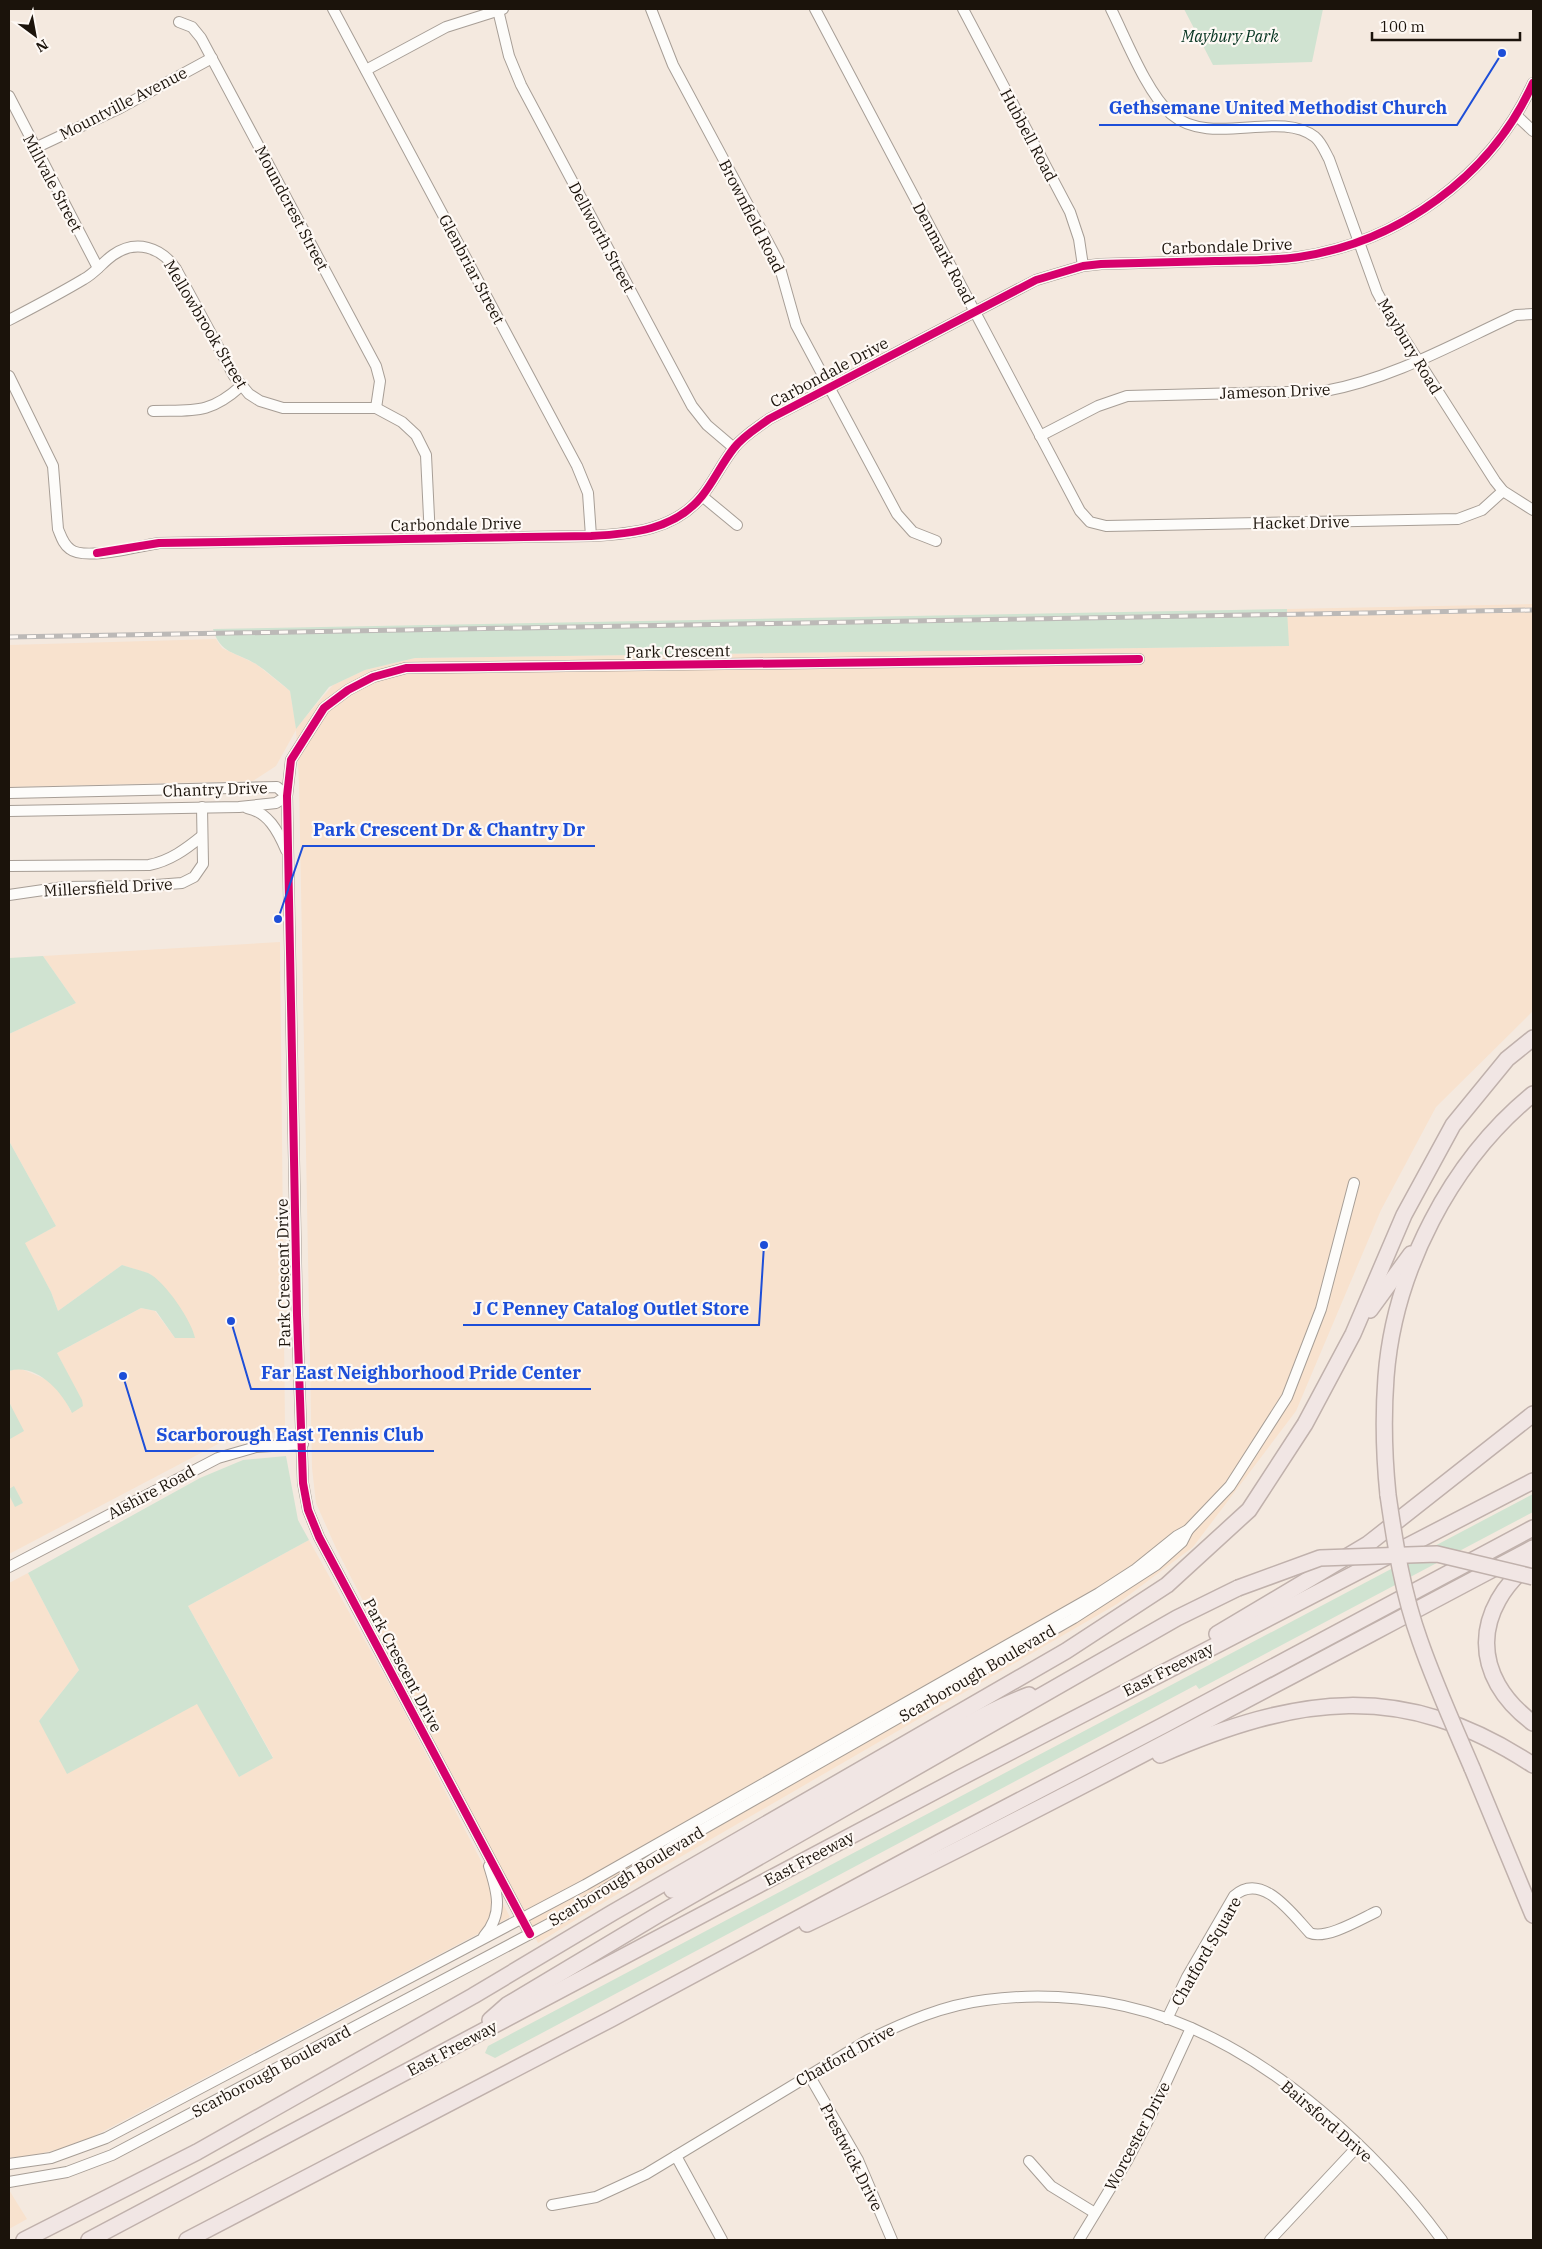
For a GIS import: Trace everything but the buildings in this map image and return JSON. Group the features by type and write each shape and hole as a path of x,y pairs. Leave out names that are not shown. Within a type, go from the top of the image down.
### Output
{"highway":[{"path":"24,2240 197,2152 510,1974 1066,1651 1167,1585 1249,1510 1305,1424 1353,1334 1404,1215 1452,1125 1507,1059 1533,1038"},
{"path":"1533,1094 1499,1126 1473,1157 1447,1195 1429,1228 1411,1268 1398,1309 1386,1376 1384,1436 1388,1495 1399,1562 1415,1624 1533,1915"},
{"path":"1353,1334 1429,1228"},
{"path":"1113,1698 1368,1544 1533,1414"},
{"name":"East Freeway","path":"89,2240 1113,1698 1533,1481"},
{"path":"187,2240 611,2019 940,1842 1533,1528"},
{"path":"611,2019 948,1856 1069,1794 1533,1548"},
{"path":"468,2039 507,2005 661,1913 1177,1618 1238,1588 1320,1558 1437,1554 1533,1577"},
{"path":"1533,1561 1500,1594 1490,1619 1486,1649 1491,1669 1501,1691 1517,1711 1533,1723"},
{"path":"510,1974 750,1849 883,1771 1005,1704 1064,1683"},
{"path":"1069,1794 1182,1745 1251,1720 1282,1712 1335,1706 1392,1708 1430,1716 1474,1732 1510,1750 1533,1765"}],"street":[{"name":"Glenbriar Street","path":"332,9 577,466 588,493 591,536"},
{"path":"366,70 446,27 500,9"},
{"name":"Dellworth Street","path":"500,9 509,56 521,85 692,406 707,425 734,448"},
{"name":"Brownfield Road","path":"651,9 673,65 778,261 796,325 897,514 913,532 936,541"},
{"name":"Denmark Road","path":"815,9 1080,511 1090,522"},
{"name":"Hubbell Road","path":"963,9 1070,212 1079,239 1083,266"},
{"name":"Maybury Road","path":"1111,9 1155,96 1181,121 1194,126 1216,129 1282,127 1302,130 1315,138 1329,160 1384,306 1416,360 1503,491"},
{"name":"Moundcrest Street","path":"179,22 192,27 197,32 212,58 376,366 380,381 376,408"},
{"name":"Mountville Avenue","path":"35,148 120,108 212,58"},
{"name":"Carbondale Drive","path":"9,376 52,466 56,489 56,520 61,537 71,551 84,554 98,553 159,543 627,534 655,528 684,511 702,496 734,448 769,419 1036,280 1083,266 1297,258 1319,254 1359,241 1407,220 1439,199 1468,174 1516,115 1533,83"},
{"name":"Millvale Street","path":"9,96 98,268"},
{"path":"1516,115 1533,131"},
{"name":"Mellowbrook Street","path":"9,320 85,278 111,256 128,247 147,246 164,254 176,269 241,386 260,401 283,408 376,408 402,422 422,445 428,468 430,538"},
{"name":"Jameson Drive","path":"1040,436 1098,406 1127,396 1326,391 1361,384 1516,315 1533,314"},
{"path":"153,411 208,408 217,405 241,386"},
{"path":"1503,491 1533,510"},
{"name":"Hacket Drive","path":"1090,522 1106,526 1458,519 1482,510 1503,491"},
{"path":"702,496 737,525"},
{"name":"Park Crescent","path":"287,796 291,760 324,708 348,690 373,677 406,668 1139,659"},
{"name":"Chantry Drive","path":"9,793 277,787 287,796 276,803 239,806 9,811"},
{"name":"Park Crescent Drive","path":"287,796 297,1296 304,1492 313,1524 530,1934"},
{"path":"239,806 257,810 266,817 281,838 288,854"},
{"name":"Millersfield Drive","path":"9,895 64,887 143,886 182,883 194,877 203,864 202,807"},
{"path":"9,866 149,865 160,863 182,852 202,836"},
{"name":"Scarborough Boulevard","path":"9,2182 62,2173 112,2155 564,1916 675,1845 1074,1618 1156,1564 1182,1542 1188,1530 1230,1486 1263,1438 1287,1398 1321,1309 1354,1183"},
{"name":"Alshire Road","path":"9,1567 218,1458 256,1447 302,1444"},
{"name":"Scarborough Boulevard","path":"9,2164 51,2158 106,2138 522,1918 1092,1597 1136,1569 1177,1536 1188,1530"},
{"path":"478,1837 498,1898 493,1922 480,1940"},
{"name":"Chatford Square","path":"1167,2018 1187,1977 1234,1896 1243,1889 1255,1887 1268,1892 1315,1935 1329,1933 1376,1912"},
{"name":"Chatford Drive","path":"552,2205 596,2197 622,2186 676,2156 868,2040 927,2014 985,2000 1057,1997 1108,2002 1167,2018 1191,2028"},
{"name":"Bairsford Drive","path":"1191,2028 1264,2069 1303,2098 1358,2146 1420,2210 1442,2240"},
{"name":"Worcester Drive","path":"1079,2240 1152,2112 1191,2028"},
{"name":"Prestwick Drive","path":"809,2075 858,2160 892,2240"},
{"path":"1270,2240 1358,2146"},
{"path":"676,2156 722,2240"},
{"path":"1029,2160 1051,2186 1095,2213"}],"shaded area":[{"path":"1533,604 1533,1011 1436,1107 1381,1210 1296,1411 1193,1547 1117,1604 632,1885 538,1943 336,1548 316,1503 312,1468 299,782 296,730 276,766 253,781 9,787 9,645 216,639 222,648 256,664 290,691 296,728 333,685 365,670 415,658 1288,646 1287,609"},
{"path":"280,942 285,1430 218,1444 9,1554 9,1371 19,1368 50,1381 65,1398 71,1412 81,1400 57,1353 141,1308 155,1311 175,1338 171,1295 150,1274 122,1265 58,1311 51,1292 24,1243 56,1226 9,1141 9,1034 76,1003 43,956"},
{"path":"309,1540 398,1700 510,1917 79,2144 27,2157 9,2157 9,1583 28,1573 79,1670 39,1721 198,1704 239,1777 273,1757 188,1606"},
{"path":"9,2190 27,2219 9,2229"}],"green space":[{"name":"Maybury Park","path":"1184,9 1323,9 1312,62 1213,65"},
{"path":"1287,609 1289,646 415,658 365,670 329,687 296,729 290,691 256,664 224,648 213,629"},
{"path":"43,956 76,1003 9,1034 9,958"},
{"path":"9,1141 56,1226 25,1243 51,1292 58,1311 122,1265 148,1273 162,1284 183,1312 195,1338 175,1338 156,1311 141,1308 57,1353 82,1400 83,1406 72,1413 54,1387 46,1380 29,1371 9,1371"},
{"path":"9,1402 24,1431 10,1439 9,1437"},
{"path":"286,1456 298,1520 309,1540 188,1606 273,1758 239,1777 197,1704 67,1774 39,1721 79,1670 28,1573 200,1478 243,1460"},
{"path":"14,1486 23,1503 15,1507 9,1495 9,1489"},
{"path":"1533,1494 1533,1512 1199,1689 1196,1685 495,2058 485,2053 488,2046"}],"railway":[{"path":"9,637 1533,610"}],"cycle path":[{"path":"97,553 159,543 591,536 621,534 651,528 666,523 691,507 702,496 738,444 750,432 769,419 1036,280 1083,266 1101,264 1268,260 1299,257 1336,249 1372,237 1406,220 1438,199 1467,175 1493,147 1515,117 1533,83"},
{"path":"530,1934 319,1537 308,1510 303,1483 297,1315 287,796 291,760 324,708 348,690 373,677 406,668 1139,659"}],"place":[{"name":"Gethsemane United Methodist Church","path":"1502,53"},
{"name":"Park Crescent Dr & Chantry Dr","path":"278,919"},
{"name":"J C Penney Catalog Outlet Store","path":"764,1245"},
{"name":"Far East Neighborhood Pride Center","path":"231,1321"},
{"name":"Scarborough East Tennis Club","path":"123,1376"}]}
